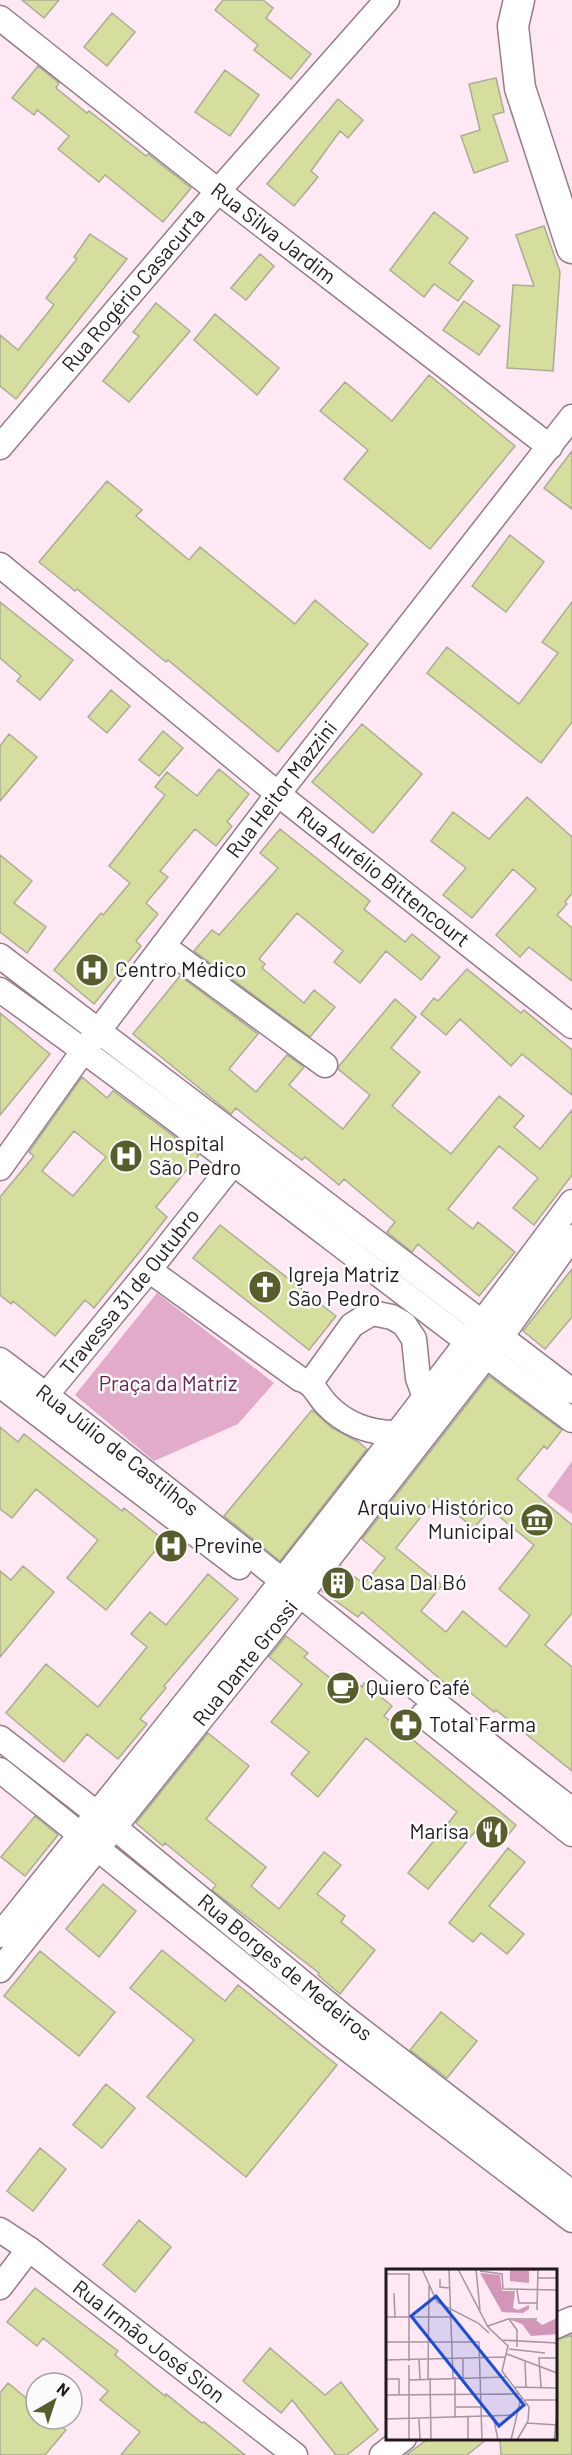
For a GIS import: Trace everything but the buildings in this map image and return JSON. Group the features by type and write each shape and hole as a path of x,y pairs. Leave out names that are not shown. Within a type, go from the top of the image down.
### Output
{"main road":[{"path":"519,0 513,26 520,88 572,248"}],"street":[{"name":"Rua Rogério Casacurta","path":"0,447 218,190 387,0"},
{"name":"Rua Silva Jardim","path":"0,18 550,447"},
{"name":"Rua Heitor Mazzini","path":"0,1168 84,1050 278,794 572,417"},
{"name":"Rua Aurélio Bittencourt","path":"0,565 278,794 572,1026"},
{"path":"163,946 325,1065"},
{"path":"0,956 99,1031 240,1153 476,1349 572,1420"},
{"path":"0,990 84,1050 240,1153 483,1323 572,1391"},
{"name":"Travessa 31 de Outubro","path":"40,1403 149,1270 240,1153"},
{"name":"Rua Dante Grossi","path":"0,1970 105,1820 287,1593 476,1349 483,1323 572,1202"},
{"name":"Rua Dante Grossi","path":"287,1593 396,1433 425,1397 476,1349 501,1338 572,1237"},
{"path":"149,1270 305,1380 342,1418 359,1427 379,1433 396,1433"},
{"path":"305,1380 352,1326 372,1313 392,1317 404,1324 414,1340 418,1378 425,1397"},
{"name":"Rua Júlio de Castilhos","path":"0,1360 40,1403 287,1593 441,1720 572,1834"},
{"name":"Rua Júlio de Castilhos","path":"0,1385 40,1403"},
{"name":"Rua Júlio de Castilhos","path":"441,1720 572,1810"},
{"name":"Rua Borges de Medeiros","path":"0,1738 105,1820 337,2026 572,2220"},
{"name":"Rua Borges de Medeiros","path":"0,1770 90,1841 337,2026 572,2193"},
{"name":"Rua Dante Grossi","path":"0,1935 90,1841"},
{"name":"Rua Irmão José Sion","path":"0,2230 29,2249 295,2455"},
{"path":"0,2286 29,2249"},
{"path":"557,2325 572,2319"},
{"path":"382,2455 403,2440"}],"green space":[{"name":"Praça da Matriz","path":"157,1293 274,1383 238,1424 154,1461 75,1395"},
{"path":"572,1461 572,1514 547,1496"}],"place":[{"name":"Centro Médico","path":"92,970"},
{"name":"Hospital São Pedro","path":"126,1156"},
{"name":"Igreja Matriz São Pedro","path":"265,1287"},
{"name":"Arquivo Histórico Municipal","path":"537,1520"},
{"name":"Previne","path":"171,1546"},
{"name":"Casa Dal Bó","path":"338,1583"},
{"name":"Quiero Café","path":"343,1688"},
{"name":"Total Farma","path":"406,1725"},
{"name":"Marisa","path":"492,1832"}]}
